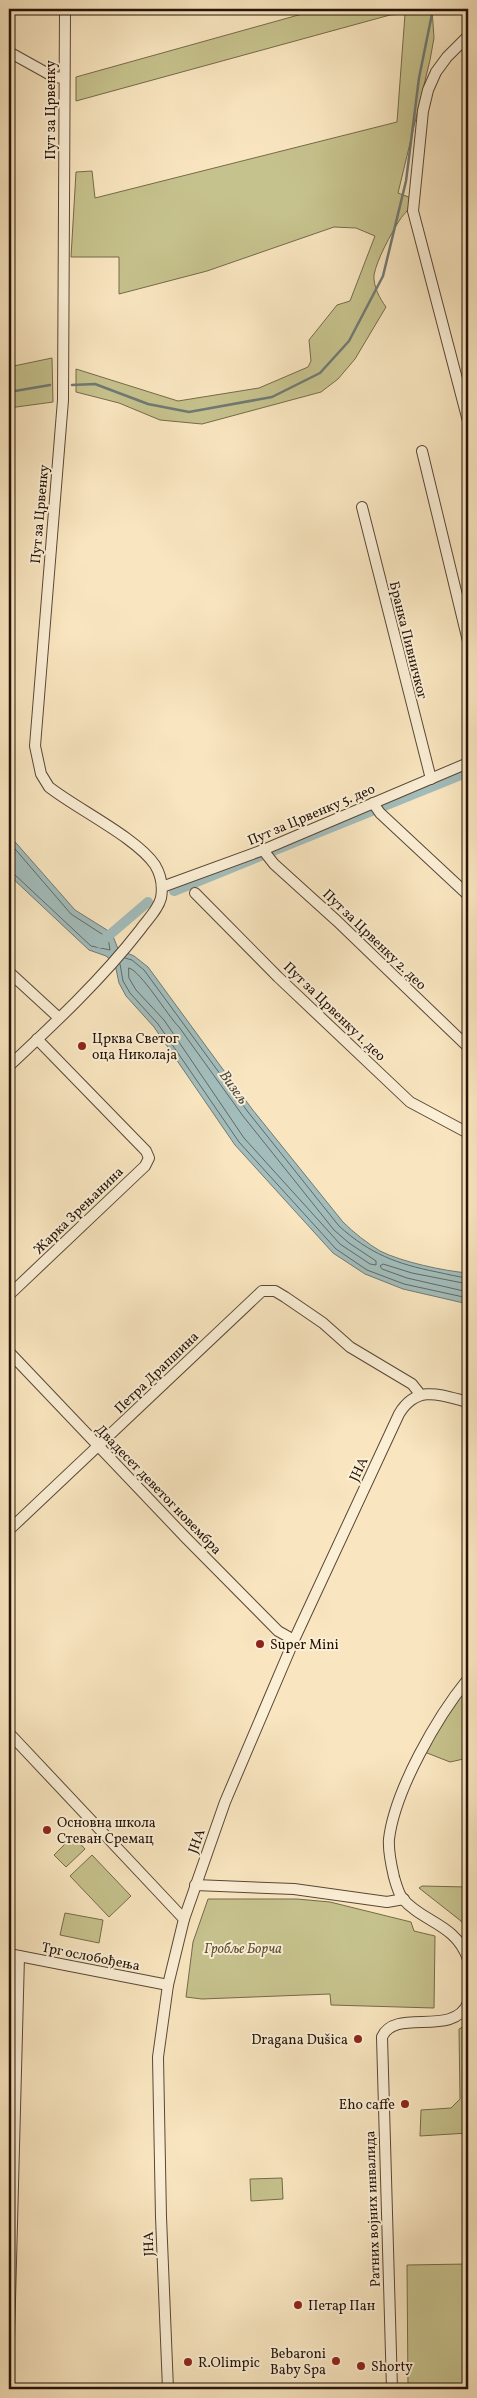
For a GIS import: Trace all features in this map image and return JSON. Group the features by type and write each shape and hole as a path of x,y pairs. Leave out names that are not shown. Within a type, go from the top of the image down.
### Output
{"street":[{"name":"Пут за Црвенку","path":"65,9 63,400 35,746 41,774 49,787 146,854 160,875 162,888"},
{"path":"468,36 447,57 436,72 428,90 423,111 413,211 468,421"},
{"path":"9,52 54,77 64,78"},
{"path":"422,451 468,641"},
{"name":"Бранка Пивничког","path":"362,507 431,779"},
{"name":"Пут за Црвенку 5. део","path":"162,888 266,854 373,804 468,763"},
{"path":"373,804 380,813 468,895"},
{"name":"Пут за Црвенку 2. део","path":"266,854 468,1047"},
{"path":"9,1066 59,1018 123,950 155,910 162,888"},
{"name":"Пут за Црвенку 1. део","path":"195,893 278,977 410,1102 468,1133"},
{"path":"9,972 59,1018"},
{"name":"Жарка Зрењанина","path":"9,1295 145,1166 149,1158 146,1151 37,1039"},
{"name":"Петра Драпшина","path":"9,1530 257,1295 268,1290 285,1297 323,1324 350,1347 412,1384 420,1394"},
{"name":"Двадесет деветог новембра","path":"9,1352 278,1631 294,1640"},
{"path":"420,1394 438,1395 468,1402"},
{"name":"ЈНА","path":"168,2389 161,2217 158,2056 168,1985 184,1919 224,1802 294,1640 399,1414 406,1403 420,1394"},
{"path":"468,1679 442,1716 422,1751 403,1791 389,1838 390,1860 397,1887 404,1899 451,1932 460,1942 468,1959"},
{"path":"9,1733 184,1919"},
{"path":"195,1885 308,1890 387,1902 404,1899"},
{"path":"9,2338 14,1955"},
{"name":"Трг ослобођења","path":"14,1955 168,1985"},
{"name":"Ратних војних инвалида","path":"392,2389 382,2037 389,2028 397,2024 452,2019 462,2012 468,2003"}],"green space":[{"path":"320,9 432,9 434,38 430,60 398,193 411,198 409,209 399,221 385,247 374,275 377,292 386,307 355,359 338,379 321,392 202,424 160,420 119,403 76,392 76,369 178,401 259,388 308,367 311,361 309,340 337,305 350,301 375,236 356,228 334,227 207,271 119,294 119,257 71,257 76,172 92,171 95,198 397,122 405,14 390,15 76,101 76,77"},
{"path":"52,358 53,402 9,408 9,367"},
{"path":"468,1679 468,1758 450,1762 422,1751"},
{"path":"73,1836 85,1849 66,1867 54,1855"},
{"path":"92,1855 131,1896 109,1917 70,1876"},
{"path":"422,1886 468,1887 468,1930 461,1921 419,1888"},
{"name":"Гробље Борча","path":"208,1899 297,1899 330,1902 411,1922 414,1931 435,1936 434,2008 331,2005 330,1994 202,1999 186,1997 193,1942"},
{"path":"65,1913 103,1920 99,1943 60,1935"},
{"path":"468,2024 468,2133 420,2136 421,2110 451,2108 460,2099 459,2029"},
{"path":"282,2178 283,2199 251,2201 250,2179"},
{"path":"468,2264 468,2389 408,2389 407,2265"}],"water":[{"name":"Визељ","path":"9,835 75,910 107,930 113,936 118,949 134,956 148,967 252,1109 343,1222 365,1241 389,1255 423,1265 468,1273 468,1304 403,1289 365,1274 333,1253 235,1145 154,1027 126,996 119,983 115,964 106,956 89,950 9,875"}],"waterway":[{"path":"72,385 95,384 148,404 189,412 272,397 320,373 349,341 383,276 406,181 419,78 433,9"},
{"path":"9,392 50,385"},
{"path":"174,891 468,772"},
{"path":"100,943 148,902"}],"place":[{"name":"Црква Светог оца Николаја","path":"82,1046"},
{"name":"Super Mini","path":"260,1644"},
{"name":"Основна школа Стеван Сремац","path":"47,1830"},
{"name":"Dragana Dušica","path":"358,2039"},
{"name":"Eho caffe","path":"405,2104"},
{"name":"Петар Пан","path":"298,2305"},
{"name":"Bebaroni Baby Spa","path":"336,2361"},
{"name":"R.Olimpic","path":"188,2362"},
{"name":"Shorty","path":"361,2366"}]}
